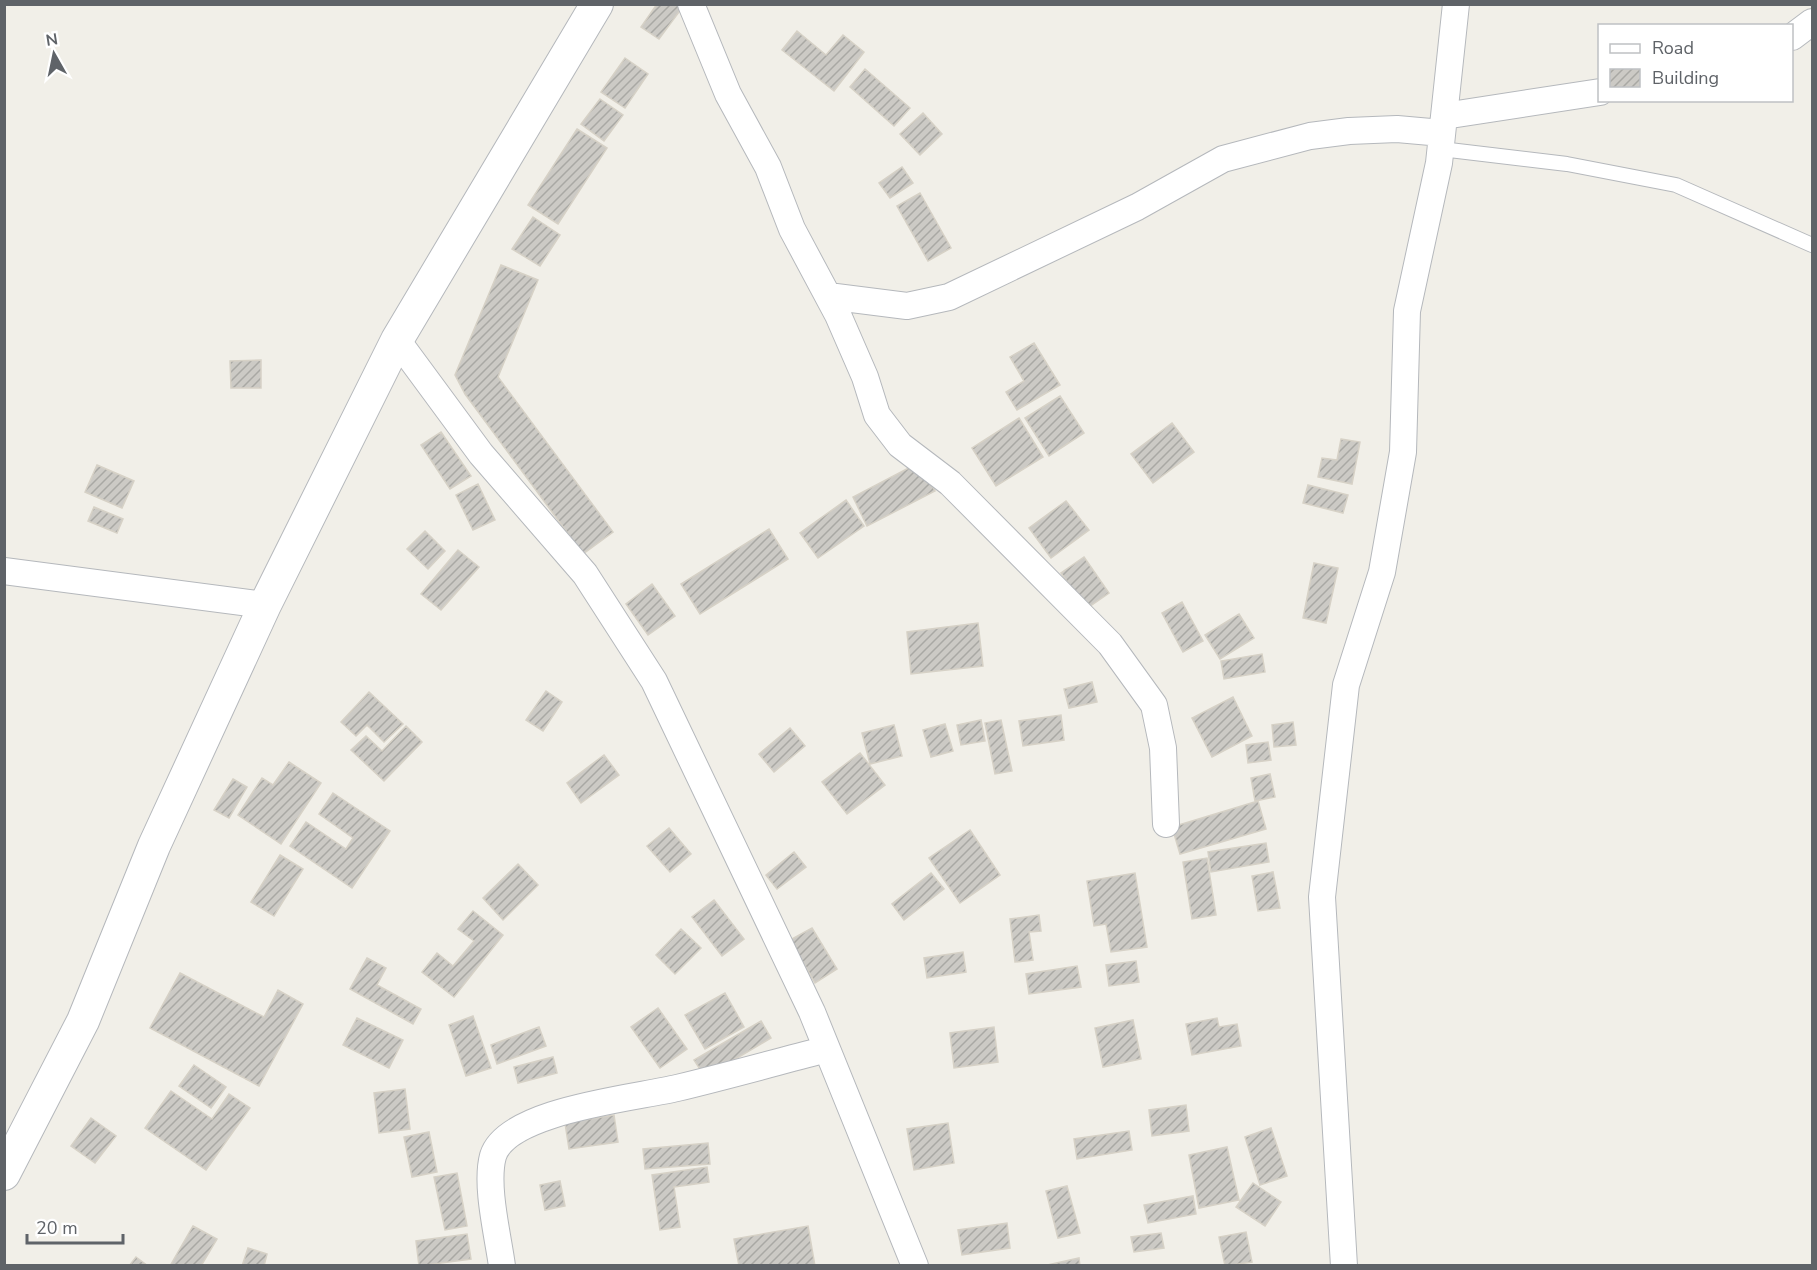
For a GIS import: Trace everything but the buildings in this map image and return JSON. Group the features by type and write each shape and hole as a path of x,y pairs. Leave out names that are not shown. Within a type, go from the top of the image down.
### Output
{"street":[{"path":"4,1174 83,1021 154,846 265,604 397,340 597,4"},
{"path":"691,4 728,94 768,167 792,229 828,296 865,377 877,415 900,445 950,483 1070,602 1110,645 1154,705 1163,748 1166,824"},
{"path":"1344,1266 1322,897 1346,685 1382,572 1403,452 1407,311 1442,132 1456,4"},
{"path":"1793,35 1812,22"},
{"path":"828,296 907,306 949,297 1137,207 1223,159 1310,136 1349,131 1397,129 1442,132 1598,92"},
{"path":"397,340 481,454 585,574 654,681 706,785 827,1049 915,1266"},
{"path":"4,571 265,604"},
{"path":"502,1266 491,1176 494,1155 504,1140 537,1121 606,1100 674,1089 827,1049"}],"lane":[{"path":"1442,132 1568,164 1676,185 1812,245"}]}
